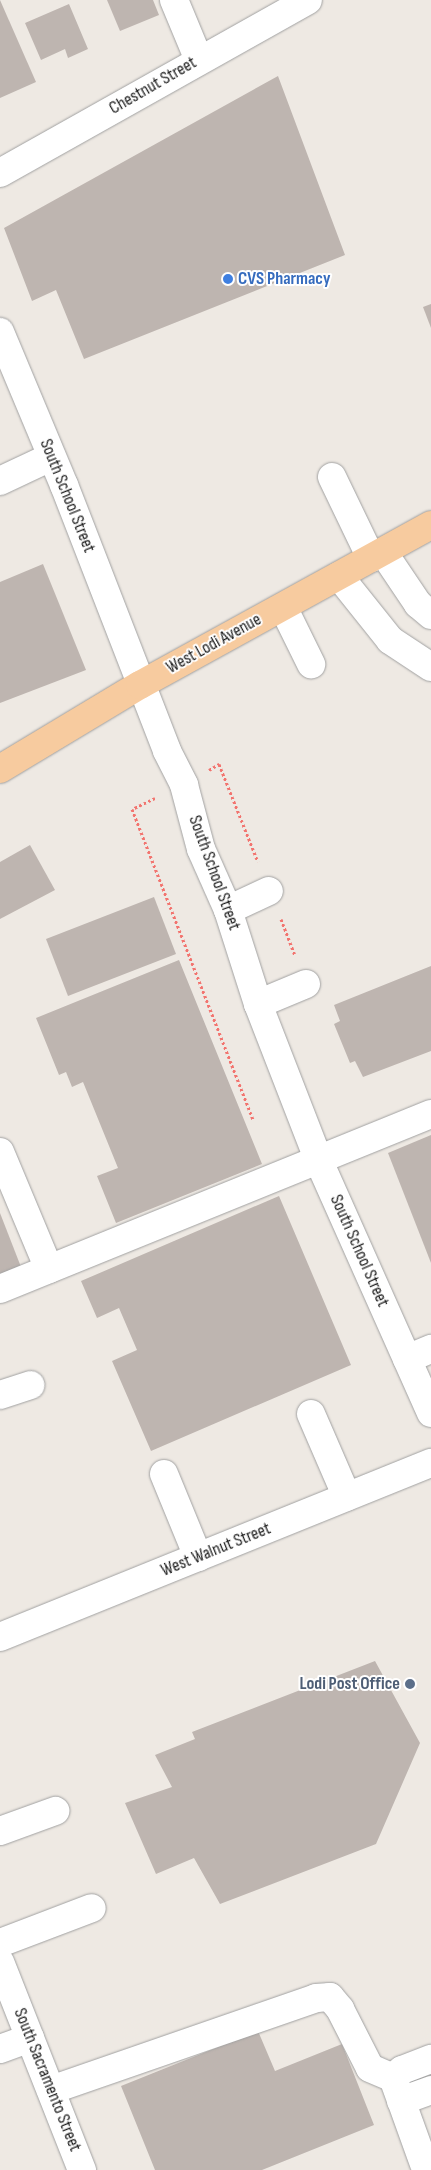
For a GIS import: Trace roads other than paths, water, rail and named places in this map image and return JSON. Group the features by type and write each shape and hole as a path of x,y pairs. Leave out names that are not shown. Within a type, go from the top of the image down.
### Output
{"main road":[{"name":"West Lodi Avenue","path":"0,768 140,685 431,525"}],"street":[{"path":"174,0 199,60"},
{"name":"Chestnut Street","path":"0,173 308,0"},
{"name":"South School Street","path":"0,332 140,685 184,785 201,849 228,910 258,1004 318,1159 419,1354 431,1413"},
{"path":"0,481 51,457"},
{"path":"332,477 377,555 418,604 431,615"},
{"path":"339,576 390,640 431,667"},
{"path":"282,607 311,664"},
{"path":"228,910 270,892"},
{"path":"258,1004 306,984"},
{"path":"0,1289 431,1114"},
{"path":"0,1152 48,1269"},
{"path":"0,1395 30,1385"},
{"path":"311,1414 347,1497"},
{"name":"West Walnut Street","path":"0,1637 431,1464"},
{"path":"164,1474 198,1557"},
{"path":"0,1831 55,1811"},
{"path":"1,1961 92,1908"},
{"name":"South Sacramento Street","path":"1,1961 82,2170"},
{"path":"51,2090 316,1998 330,1998 340,2009 370,2068 397,2090 422,2165"},
{"path":"0,2050 30,2038"},
{"path":"397,2090 402,2070 431,2059"},
{"path":"397,2090 431,2090"}],"place":[{"name":"CVS Pharmacy","path":"228,279"},
{"name":"Lodi Post Office","path":"410,1684"}]}
